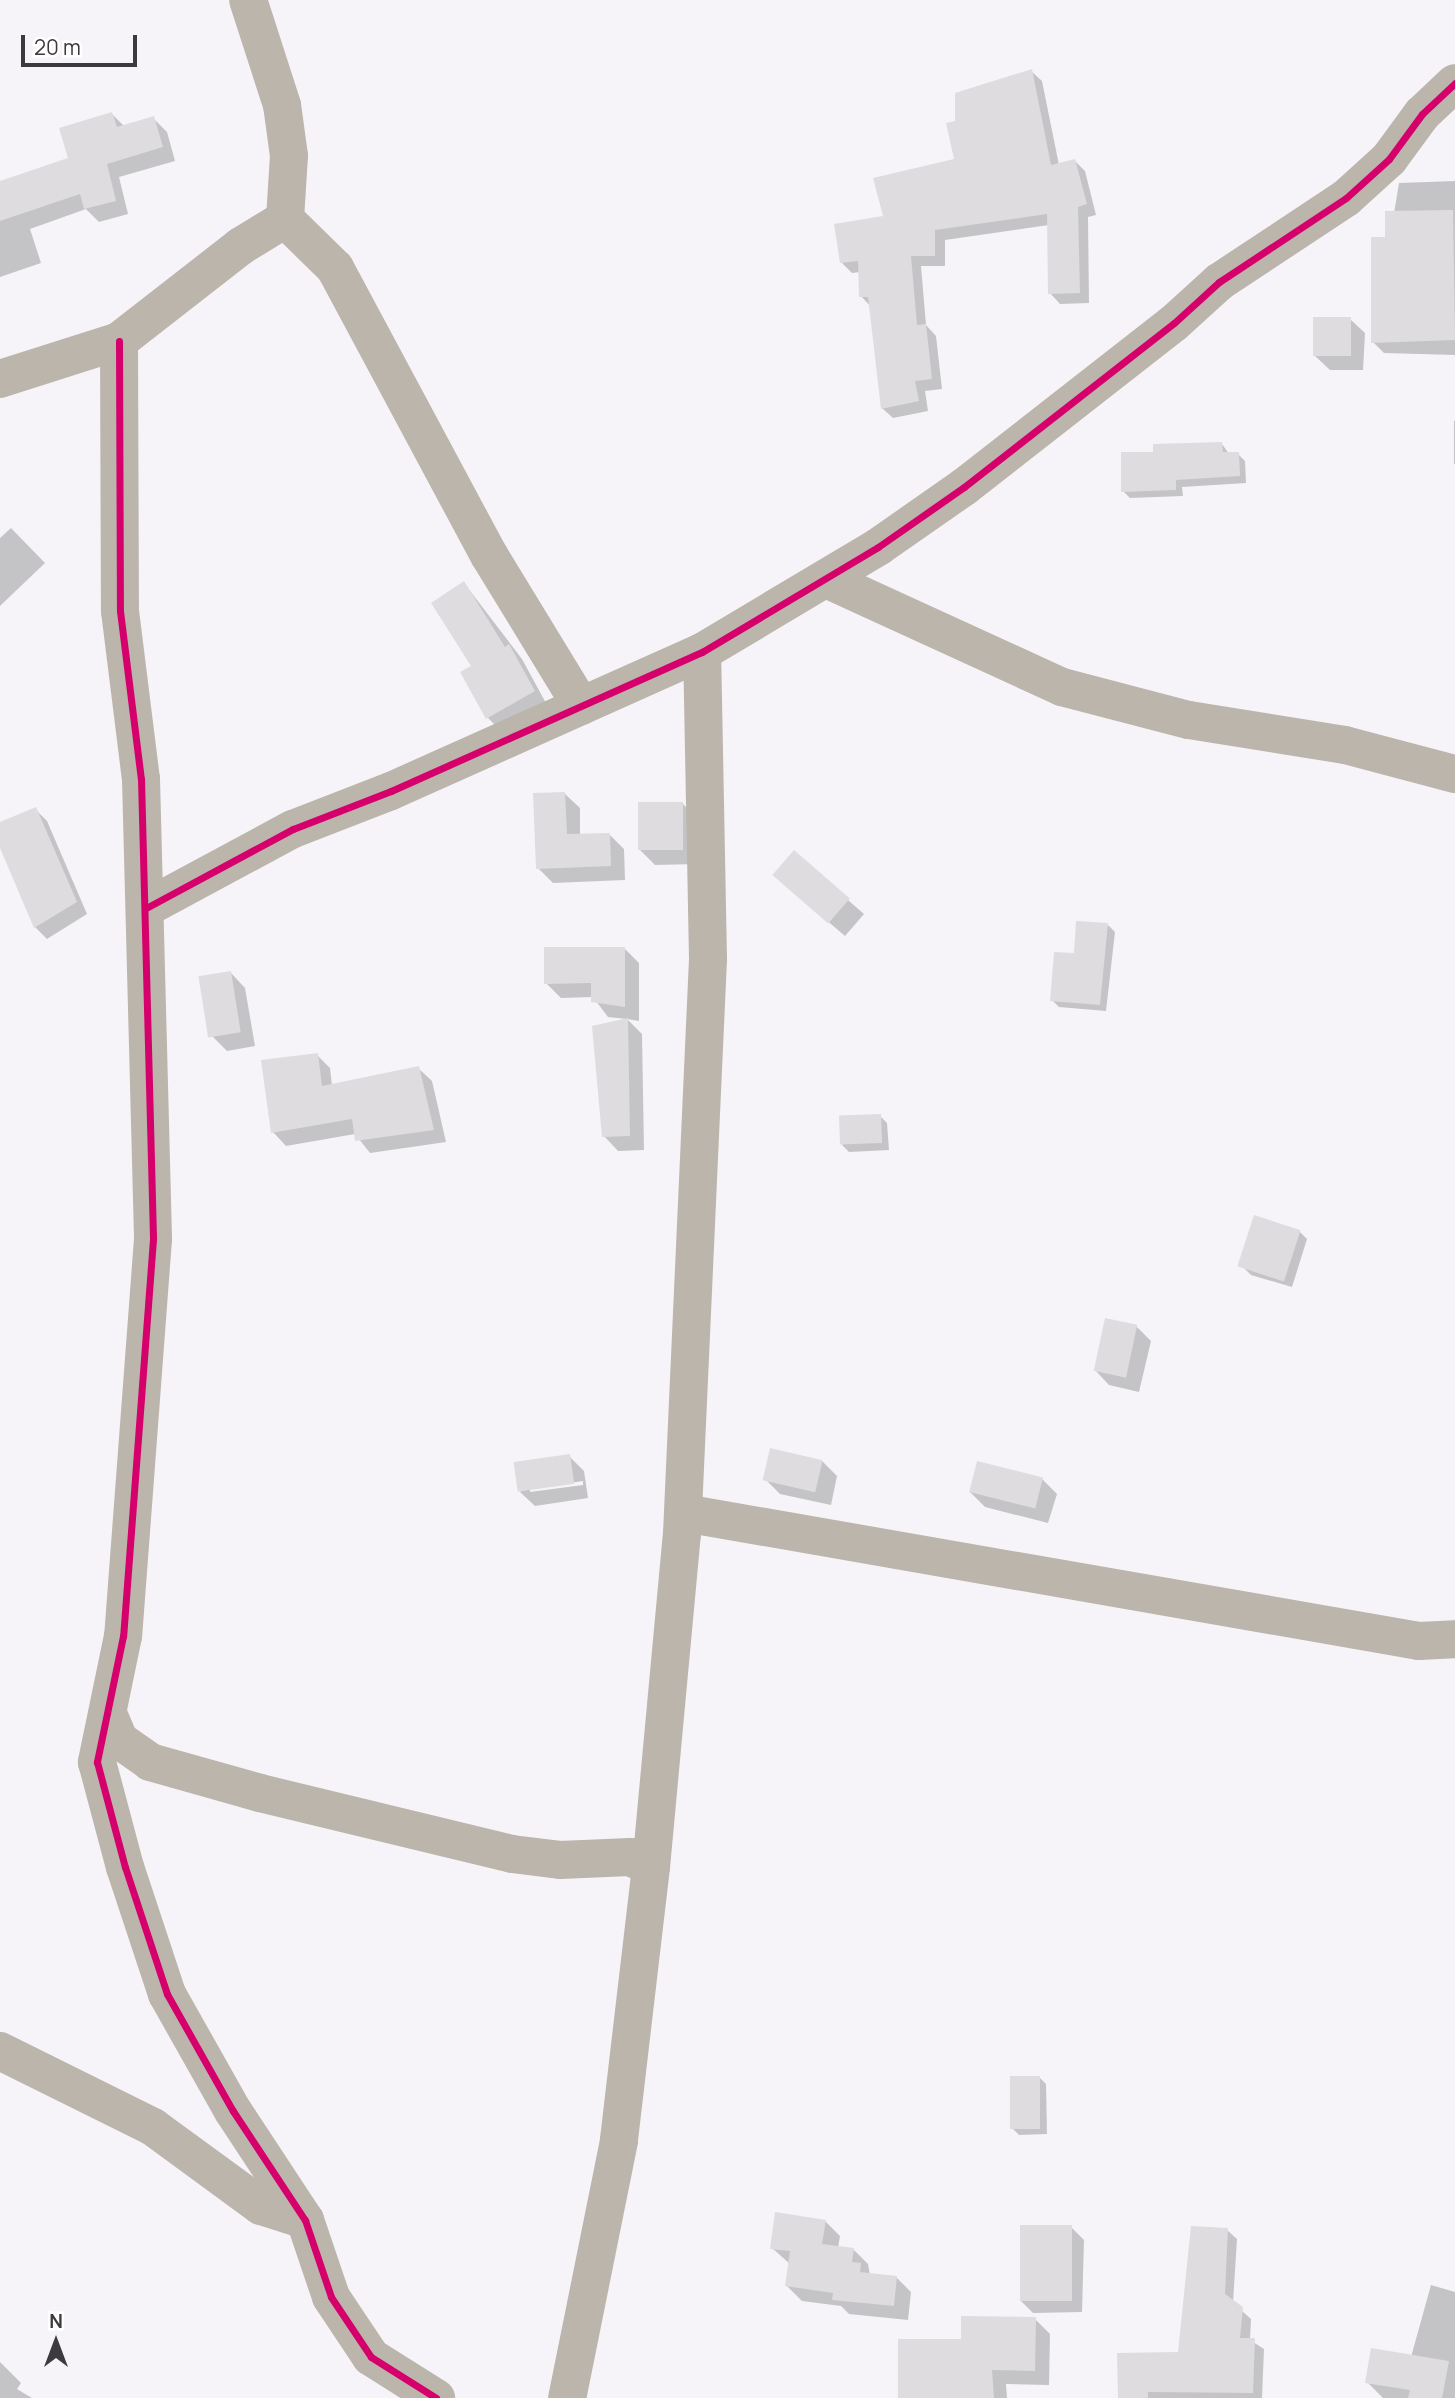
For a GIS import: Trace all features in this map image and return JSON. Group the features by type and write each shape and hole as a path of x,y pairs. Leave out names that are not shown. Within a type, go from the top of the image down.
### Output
{"street":[{"path":"248,0 282,105 289,156 285,219 335,268 489,555 581,706"},
{"path":"146,908 293,829 702,652 826,579 964,488 1164,331 1219,282 1346,198 1389,159 1422,114 1455,83"},
{"path":"0,379 119,341 242,246 285,219"},
{"path":"119,341 120,611 137,721 146,908 153,1239 123,1636 109,1716 97,1762 124,1867 167,1994 233,2111 305,2220 331,2297 371,2357 436,2398"},
{"path":"826,579 1062,687 1189,720 1345,745 1455,774"},
{"path":"567,2398 619,2141 651,1867 684,1513 708,959 702,652"},
{"path":"684,1513 1419,1641 1455,1639"},
{"path":"109,1716 119,1740 150,1762 260,1793 512,1854 560,1860 630,1857 651,1867"},
{"path":"0,2051 153,2127 261,2206 305,2220"}],"building":[{"path":"1032,69 1051,165 1075,159 1087,204 1078,207 1080,293 1048,294 1047,214 935,230 935,256 911,256 917,325 926,324 932,379 915,381 919,401 881,409 868,297 859,297 858,261 840,263 834,224 883,216 873,178 954,159 946,123 955,121 955,93"},
{"path":"112,112 117,127 154,116 163,147 107,164 116,201 84,209 80,194 0,221 0,181 68,158 59,128"},
{"path":"1453,210 1455,340 1371,343 1371,237 1385,237 1385,211"},
{"path":"1313,317 1351,317 1351,356 1313,356"},
{"path":"1222,442 1223,452 1239,452 1240,476 1176,480 1176,490 1121,492 1121,452 1153,452 1153,444"},
{"path":"464,581 505,647 509,644 535,691 486,719 460,672 471,666 431,603"},
{"path":"565,792 567,834 610,833 611,866 536,869 533,793"},
{"path":"638,802 683,802 683,850 638,850"},
{"path":"36,807 77,902 34,928 0,848 0,822"},
{"path":"794,850 850,899 828,923 772,875"},
{"path":"1076,921 1108,923 1100,1005 1050,1001 1054,952 1074,953"},
{"path":"544,947 625,947 625,1007 591,1002 591,983 544,984"},
{"path":"231,971 241,1032 208,1037 198,976"},
{"path":"628,1018 630,1136 602,1137 592,1026"},
{"path":"318,1053 322,1086 419,1066 434,1130 355,1141 352,1119 271,1133 261,1060"},
{"path":"881,1114 882,1143 840,1144 839,1115"},
{"path":"1254,1215 1301,1230 1284,1281 1237,1266"},
{"path":"1105,1318 1137,1325 1126,1378 1094,1371"},
{"path":"770,1448 823,1460 815,1492 763,1480"},
{"path":"570,1454 574,1484 518,1492 514,1462"},
{"path":"977,1461 1043,1477 1035,1509 969,1492"},
{"path":"1010,2076 1040,2076 1040,2129 1010,2129"},
{"path":"775,2212 826,2220 822,2244 854,2248 852,2262 861,2263 860,2272 897,2276 894,2306 832,2300 833,2293 785,2286 790,2251 770,2249"},
{"path":"1020,2225 1072,2225 1072,2301 1020,2301"},
{"path":"1191,2226 1228,2228 1225,2294 1243,2307 1240,2338 1255,2338 1253,2393 1148,2392 1148,2398 1118,2398 1117,2353 1178,2352"},
{"path":"961,2316 1036,2317 1035,2371 992,2370 994,2398 898,2398 898,2339 961,2339"},
{"path":"1371,2348 1449,2361 1442,2398 1408,2398 1410,2390 1365,2383"}],"cycle path":[{"path":"146,908 293,829 391,791 702,652 878,547 964,487 1174,323 1219,282 1346,198 1389,159 1422,114 1455,83"},
{"path":"119,341 120,611 141,779 153,1239 123,1636 97,1762 125,1867 167,1994 233,2111 305,2220 331,2297 371,2357 436,2398"}]}
